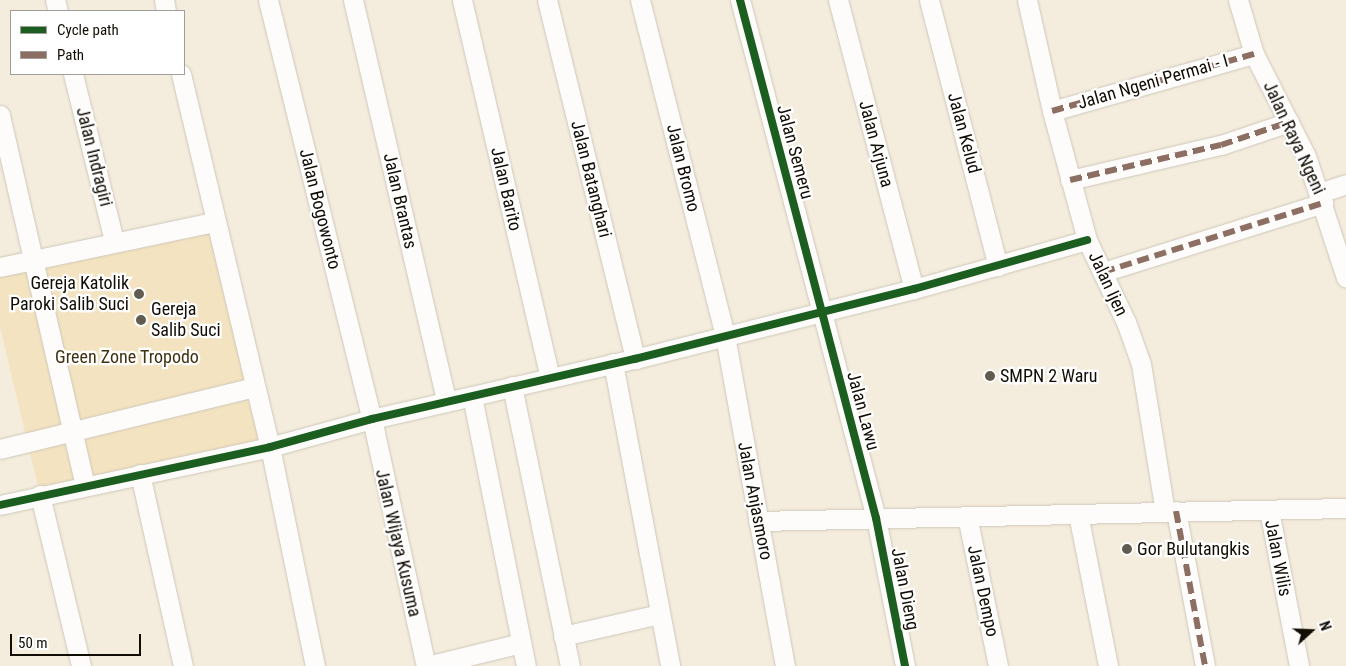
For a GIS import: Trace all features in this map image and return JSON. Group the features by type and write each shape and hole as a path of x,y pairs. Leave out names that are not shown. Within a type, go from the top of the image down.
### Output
{"street":[{"name":"Jalan Bogowonto","path":"268,0 372,419"},
{"name":"Jalan Brantas","path":"353,0 446,401"},
{"name":"Jalan Barito","path":"462,0 550,378"},
{"name":"Jalan Batanghari","path":"546,0 635,359"},
{"name":"Jalan Bromo","path":"640,0 725,336"},
{"name":"Jalan Semeru","path":"740,0 822,312"},
{"name":"Jalan Arjuna","path":"838,0 914,288"},
{"name":"Jalan Kelud","path":"929,0 998,266"},
{"name":"Jalan Ijen","path":"1028,0 1052,110 1087,240 1104,272 1126,322 1141,364 1205,666"},
{"name":"Jalan Raya Ngeni","path":"1238,0 1254,54 1288,122 1342,246 1346,278"},
{"name":"Jalan Ngeni Permai - I","path":"1052,110 1254,54"},
{"name":"Jalan Indragiri","path":"73,75 114,241"},
{"path":"181,75 214,222 270,447 315,666"},
{"path":"0,114 84,485"},
{"path":"1070,180 1220,145 1288,122"},
{"path":"1104,272 1321,198 1346,184"},
{"path":"0,267 114,241 214,222"},
{"path":"0,505 84,485 270,447 446,401 635,359 998,266 1087,240"},
{"name":"Jalan Lawu","path":"822,312 876,518"},
{"name":"Jalan Anjasmoro","path":"725,336 785,666"},
{"path":"613,363 670,666"},
{"path":"512,386 570,666"},
{"path":"0,449 255,387"},
{"path":"472,396 526,666"},
{"name":"Jalan Wijaya Kusuma","path":"372,419 427,666"},
{"path":"140,474 183,666"},
{"path":"40,495 81,666"},
{"path":"758,521 1346,508"},
{"name":"Jalan Wilis","path":"1269,510 1299,666"},
{"path":"1078,514 1108,666"},
{"name":"Jalan Dempo","path":"966,516 998,666"},
{"name":"Jalan Dieng","path":"876,518 905,666"},
{"path":"564,636 660,614"},
{"path":"427,666 521,643"}],"green space":[{"name":"Green Zone Tropodo","path":"214,222 270,447 40,495 0,327 0,267"}],"marked path":[{"path":"1052,111 1254,54"},
{"path":"1070,180 1221,145 1289,122"},
{"path":"1103,272 1323,203"},
{"path":"1176,511 1205,666"}],"cycle path":[{"path":"740,0 876,518 905,666"},
{"path":"0,505 270,447 372,419 635,359 914,289 1087,240"}],"place":[{"name":"Gereja Katolik Paroki Salib Suci","path":"139,294"},
{"name":"Gereja Salib Suci","path":"141,320"},
{"name":"SMPN 2 Waru","path":"990,376"},
{"name":"Gor Bulutangkis","path":"1127,549"}]}
